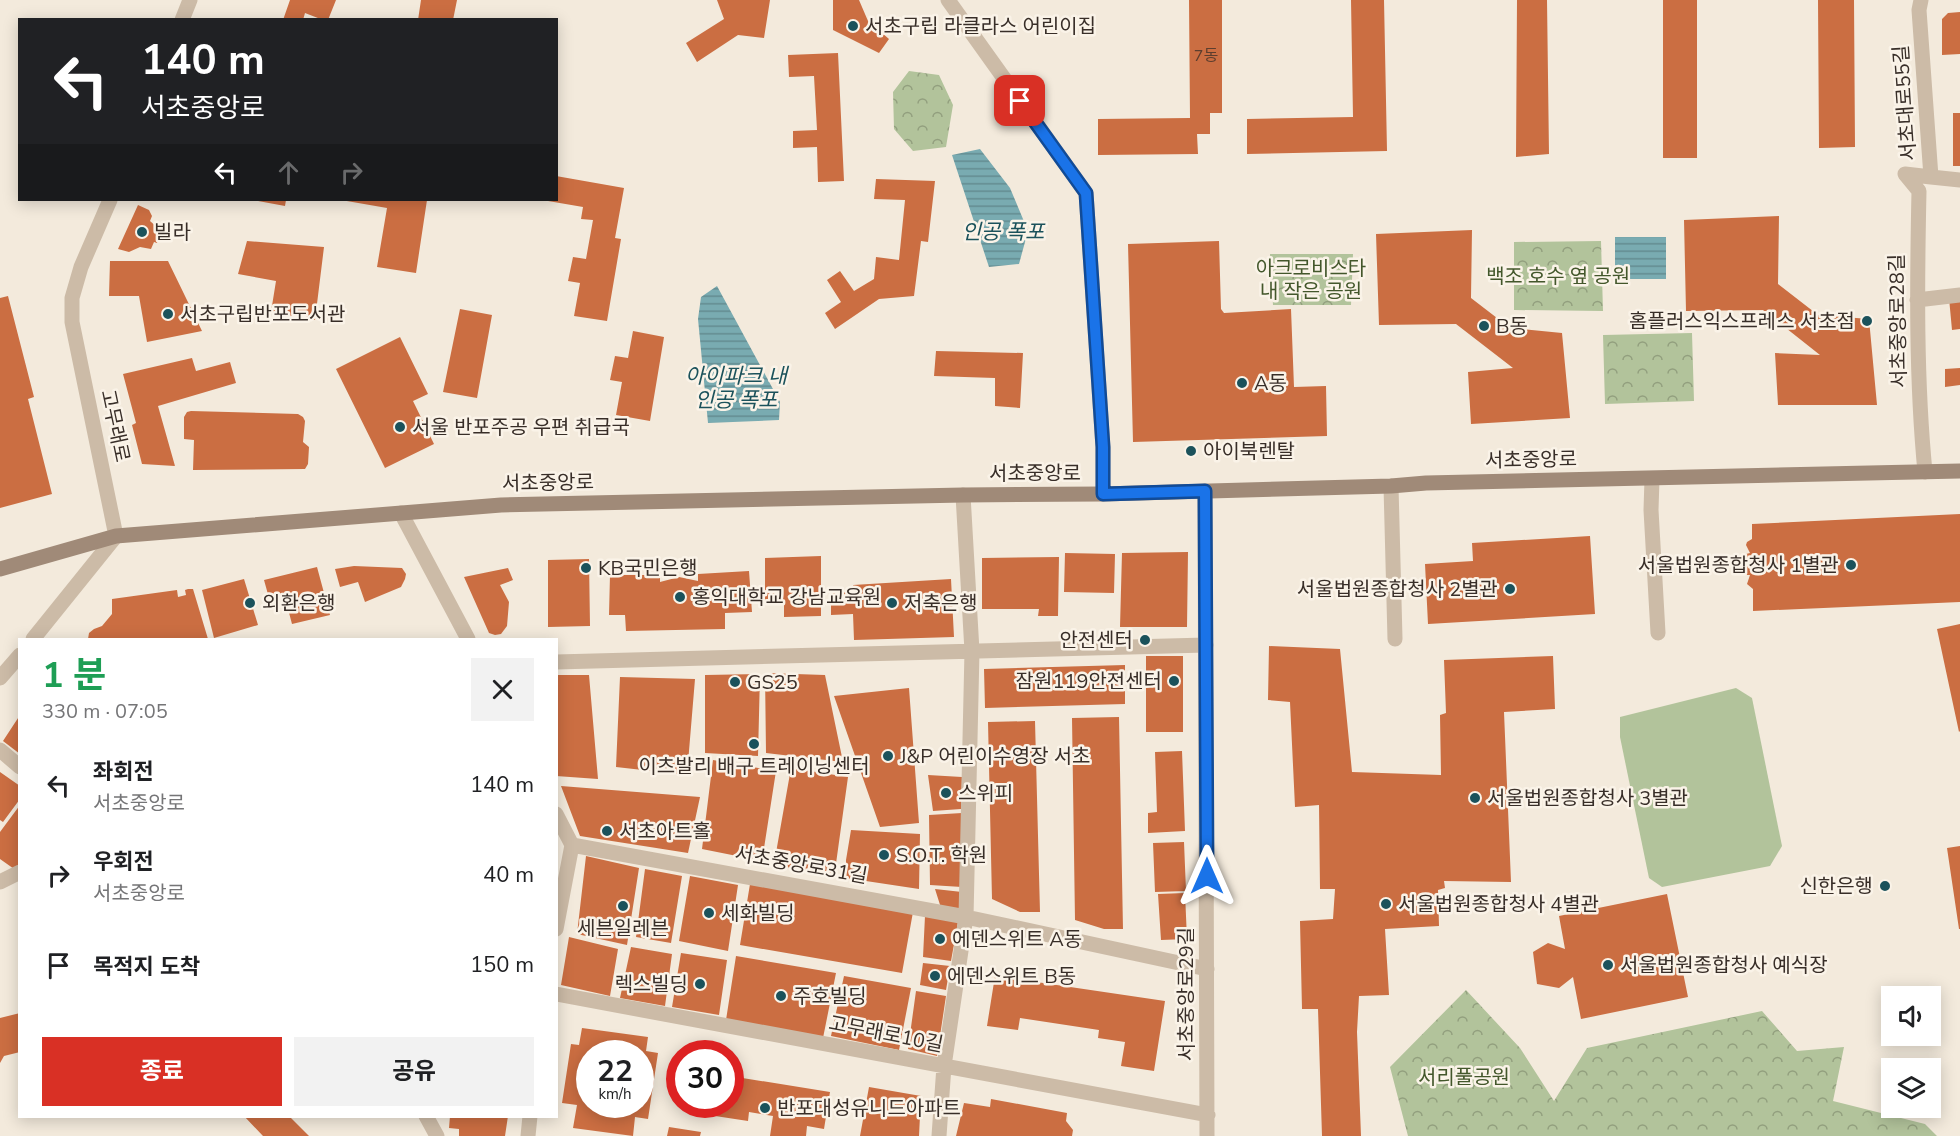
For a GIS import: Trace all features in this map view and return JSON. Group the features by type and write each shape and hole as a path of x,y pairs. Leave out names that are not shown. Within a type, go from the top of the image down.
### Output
{"main road":[{"name":"서초중앙로","path":"0,569 116,536 501,505 1103,494 1391,486 1426,483 1960,471"}],"street":[{"path":"183,18 190,0"},
{"name":"서초중앙로","path":"948,0 1086,193 1103,447 1103,494"},
{"name":"서초대로55길","path":"1905,174 1931,177 1919,10 1921,0"},
{"name":"서초중앙로28길","path":"1905,174 1919,191 1917,300 1921,430 1925,472"},
{"path":"1931,177 1960,180"},
{"name":"고무래로","path":"110,201 81,267 72,298 72,322 116,536"},
{"path":"1917,300 1960,295"},
{"path":"1652,479 1651,510 1658,633"},
{"path":"1391,486 1395,639"},
{"name":"서초중앙로29길","path":"1205,491 1208,1136"},
{"path":"939,1136 944,1066 966,917 972,651 963,495"},
{"path":"401,513 467,638"},
{"path":"39,637 116,536"},
{"path":"558,662 1206,645"},
{"path":"0,678 18,657"},
{"path":"0,750 18,766"},
{"path":"558,818 572,845 558,918"},
{"name":"서초중앙로31길","path":"572,845 966,917 1207,969"},
{"path":"0,882 18,873"},
{"name":"고무래로10길","path":"558,994 1208,1115"},
{"path":"427,1118 437,1136"},
{"path":"528,1136 530,1118"}],"green space":[{"path":"909,71 939,75 953,105 946,147 913,151 894,129 893,92"},
{"name":"백조 호수 옆 공원","path":"1601,241 1603,311 1514,310 1514,242"},
{"name":"아크로비스타 내 작은 공원","path":"1270,254 1353,254 1351,305 1273,305"},
{"path":"1692,333 1694,401 1605,404 1603,335"},
{"path":"1736,688 1752,698 1782,846 1770,866 1662,887 1649,878 1620,737 1620,717"},
{"name":"서리풀공원","path":"1466,990 1520,1048 1554,1101 1587,1048 1762,1011 1797,1051 1844,1047 1833,1101 1881,1113 1881,1118 1901,1118 1925,1124 1937,1136 1408,1136 1390,1067"}],"water":[{"name":"인공 폭포","path":"980,149 1010,188 1028,231 1019,264 989,267 952,155"},
{"path":"1615,237 1666,237 1666,279 1615,279"},
{"name":"아이파크 내 인공 폭포","path":"717,286 780,402 779,420 708,423 698,319 701,297"}],"building":[{"path":"290,0 336,0 329,18 318,18 305,13 304,18 284,18"},
{"path":"421,0 457,0 453,18 418,18"},
{"path":"717,0 770,0 764,38 738,35 697,62 686,43 724,19"},
{"name":"서초구립 라클라스 어린이집","path":"833,0 859,0 868,21 889,39 879,53 833,30"},
{"path":"1189,0 1222,0 1222,113 1210,113 1210,134 1197,134 1198,154 1098,155 1098,119 1190,118"},
{"path":"1351,0 1384,0 1387,151 1247,154 1247,119 1353,117"},
{"path":"1517,0 1547,0 1549,154 1516,157"},
{"path":"1663,0 1697,0 1697,158 1663,158"},
{"path":"1818,0 1854,0 1855,147 1819,148"},
{"path":"1960,12 1960,54 1942,55 1942,19 1948,13"},
{"path":"838,53 844,181 818,182 817,147 793,148 793,131 817,130 814,76 789,77 788,55"},
{"path":"1953,113 1960,113 1960,166 1953,166"},
{"path":"558,176 624,188 615,238 621,239 607,321 574,316 580,283 568,281 573,257 586,259 593,220 581,219 583,207 548,201 558,201"},
{"path":"876,179 935,181 928,242 921,241 914,296 879,299 835,329 825,313 841,302 827,280 840,271 854,291 874,279 876,257 899,260 905,200 874,199"},
{"path":"258,201 286,201 285,206"},
{"path":"347,201 427,201 416,273 377,267 387,208"},
{"name":"빌라","path":"138,205 149,210 152,216 150,221 159,229 157,243 154,242 151,249 140,247 129,252 118,249"},
{"path":"1779,216 1778,284 1818,315 1869,319 1877,405 1778,405 1775,353 1820,355 1763,310 1686,311 1684,220"},
{"name":"B동","path":"1472,230 1471,298 1510,328 1562,333 1570,418 1471,424 1468,372 1513,368 1456,324 1379,325 1376,234"},
{"path":"247,241 324,247 315,320 271,312 276,281 238,274"},
{"path":"1219,241 1221,309 1224,313 1291,309 1294,387 1326,386 1327,436 1133,442 1128,244"},
{"name":"서초구립반포도서관","path":"110,261 168,261 202,331 147,342 139,296 109,296"},
{"path":"8,296 34,397 28,399 52,494 0,508 0,298"},
{"path":"1960,297 1960,329 1952,330 1949,298"},
{"path":"460,309 492,315 477,398 443,392"},
{"path":"633,331 664,337 650,421 616,415 622,382 610,380 615,356 628,358"},
{"path":"400,337 428,394 413,401 434,444 385,468 336,369"},
{"path":"936,351 1023,353 1020,408 995,406 995,378 934,376"},
{"path":"192,358 196,371 230,362 236,383 158,406 175,466 142,464 132,425 136,423 123,374"},
{"path":"1960,368 1960,385 1945,387 1945,369"},
{"path":"187,412 298,414 305,421 303,442 309,447 308,464 305,469 193,470 194,440 184,439 184,417"},
{"name":"서울법원종합청사 1별관","path":"1960,514 1960,602 1753,611 1753,589 1747,584 1750,575 1743,575 1742,555 1750,553 1746,545 1752,539 1752,524"},
{"name":"서울법원종합청사 2별관","path":"1590,536 1595,614 1428,624 1425,564 1473,561 1472,543"},
{"path":"1188,552 1187,627 1120,627 1122,553"},
{"path":"1065,553 1115,554 1114,593 1064,592"},
{"path":"821,556 821,616 784,617 784,600 765,601 765,558"},
{"path":"1059,557 1058,616 1038,616 1039,609 982,609 982,558"},
{"path":"589,559 590,626 548,627 548,560"},
{"path":"354,566 402,568 406,574 405,579 401,587 365,602 358,582 340,587 335,569"},
{"path":"317,567 330,615 292,624 284,594 269,598 264,580"},
{"path":"508,568 513,580 500,585 509,602 507,626 501,634 495,635 489,633 464,577"},
{"name":"홍익대학교 강남교육원","path":"749,571 752,612 725,613 725,629 626,631 625,615 609,615 610,575 660,575 660,582 679,577 698,581 698,574"},
{"path":"244,579 258,625 214,638 202,590"},
{"name":"저축은행","path":"951,579 954,637 854,640 853,614 831,615 831,593 853,592 853,585"},
{"path":"193,589 208,638 88,638 89,633 102,626 112,614 112,599 177,590 178,597 186,595 185,590"},
{"path":"1960,624 1960,731 1959,732 1937,629"},
{"name":"서울법원종합청사 4별관","path":"1269,646 1340,649 1352,772 1441,775 1440,715 1446,713 1444,660 1553,656 1555,709 1504,712 1511,882 1444,881 1445,888 1438,890 1439,926 1385,929 1389,995 1359,996 1357,1032 1361,1136 1322,1136 1318,1009 1302,1009 1300,921 1333,919 1335,889 1320,889 1319,805 1295,807 1290,702 1268,700"},
{"path":"1146,656 1183,656 1183,732 1146,732"},
{"path":"1125,665 1125,704 985,708 984,669"},
{"path":"765,673 825,675 843,762 766,753"},
{"path":"760,674 758,756 705,753 705,675"},
{"path":"558,675 589,675 598,779 558,776"},
{"path":"620,677 695,679 687,775 616,767"},
{"path":"909,688 919,823 880,827 834,696"},
{"path":"1119,717 1123,929 1104,929 1075,920 1072,718"},
{"path":"18,718 18,752 3,741"},
{"path":"1035,721 1040,912 1020,912 992,899 988,722"},
{"path":"1182,751 1185,831 1148,833 1148,813 1157,812 1155,752"},
{"path":"713,760 776,771 762,861 702,849"},
{"path":"791,768 848,777 834,878 774,864"},
{"path":"0,772 18,785 18,802 3,822 0,820"},
{"name":"스위피","path":"928,775 962,777 961,809 933,811"},
{"path":"561,786 700,797 688,853 580,836"},
{"path":"18,808 17,871 0,859 0,832"},
{"path":"962,813 962,887 930,885 929,815"},
{"name":"S.O.T. 학원","path":"851,830 920,834 919,889 846,878 846,860"},
{"path":"1184,842 1186,891 1155,892 1153,843"},
{"path":"1960,846 1960,929 1959,929 1947,848"},
{"path":"586,856 639,868 627,945 577,934"},
{"path":"645,869 682,876 671,943 636,937"},
{"name":"세화빌딩","path":"690,876 738,885 728,951 679,941"},
{"path":"750,884 913,912 902,973 740,945"},
{"path":"935,889 962,892 961,912 941,908"},
{"path":"1185,893 1187,939 1161,940 1158,894"},
{"name":"서울법원종합청사 예식장","path":"1667,894 1688,997 1581,1019 1573,977 1559,988 1537,984 1533,952 1548,943 1565,949 1559,916"},
{"name":"에덴스위트 A동","path":"925,916 958,922 951,961 923,957"},
{"path":"569,937 618,949 610,996 561,985"},
{"path":"631,947 672,954 665,1006 620,998"},
{"name":"렉스빌딩","path":"681,953 727,960 719,1015 672,1007"},
{"name":"주호빌딩","path":"736,956 836,973 823,1038 726,1020"},
{"name":"에덴스위트 B동","path":"923,963 950,966 946,990 920,985"},
{"path":"844,976 911,988 899,1050 831,1036"},
{"path":"995,976 1165,1001 1154,1071 1121,1066 1125,1042 1098,1038 1099,1030 1020,1018 1018,1030 987,1026"},
{"path":"916,991 946,996 937,1056 908,1049"},
{"path":"18,1014 18,1052 4,1056 0,1063 0,1018"},
{"path":"582,1028 648,1037 648,1040 580,1040"},
{"path":"571,1044 576,1045 576,1105 562,1103"},
{"path":"654,1052 658,1053 654,1079"},
{"name":"반포대성유니드아파트","path":"744,1078 830,1092 824,1129 807,1126 806,1136 770,1136 773,1116 749,1112 748,1121 728,1118 744,1118"},
{"path":"869,1087 921,1096 919,1136 860,1136"},
{"path":"991,1099 1067,1113 1066,1121 1073,1130 1072,1136 956,1136 964,1103 990,1107"},
{"path":"576,1111 576,1118 635,1118 633,1136 573,1128"},
{"path":"246,1118 291,1118 309,1136 263,1136"},
{"path":"450,1118 508,1118 505,1136 459,1136 459,1129 449,1128"},
{"path":"669,1127 701,1132 700,1136 667,1136"}],"place":[{"name":"서초구립 라클라스 어린이집","path":"853,26"},
{"name":"빌라","path":"142,232"},
{"name":"서초구립반포도서관","path":"168,314"},
{"name":"홈플러스익스프레스 서초점","path":"1867,321"},
{"name":"B동","path":"1484,326"},
{"name":"A동","path":"1242,383"},
{"name":"서울 반포주공 우편 취급국","path":"400,427"},
{"name":"아이북렌탈","path":"1191,451"},
{"name":"서울법원종합청사 1별관","path":"1851,565"},
{"name":"KB국민은행","path":"586,568"},
{"name":"서울법원종합청사 2별관","path":"1510,589"},
{"name":"홍익대학교 강남교육원","path":"680,597"},
{"name":"외환은행","path":"250,603"},
{"name":"저축은행","path":"892,603"},
{"name":"안전센터","path":"1145,640"},
{"name":"잠원119안전센터","path":"1174,681"},
{"name":"GS25","path":"735,682"},
{"name":"이츠발리 배구 트레이닝센터","path":"754,744"},
{"name":"J&P 어린이수영장 서초","path":"888,756"},
{"name":"스위피","path":"946,793"},
{"name":"서울법원종합청사 3별관","path":"1475,798"},
{"name":"서초아트홀","path":"607,831"},
{"name":"S.O.T. 학원","path":"884,855"},
{"name":"신한은행","path":"1885,886"},
{"name":"서울법원종합청사 4별관","path":"1386,904"},
{"name":"세븐일레븐","path":"623,906"},
{"name":"세화빌딩","path":"709,913"},
{"name":"에덴스위트 A동","path":"940,939"},
{"name":"서울법원종합청사 예식장","path":"1608,965"},
{"name":"에덴스위트 B동","path":"935,976"},
{"name":"렉스빌딩","path":"700,984"},
{"name":"주호빌딩","path":"781,996"},
{"name":"반포대성유니드아파트","path":"765,1108"}],"route":[{"path":"1020,101 1086,193 1103,447 1103,494 1205,491 1207,876"}]}
